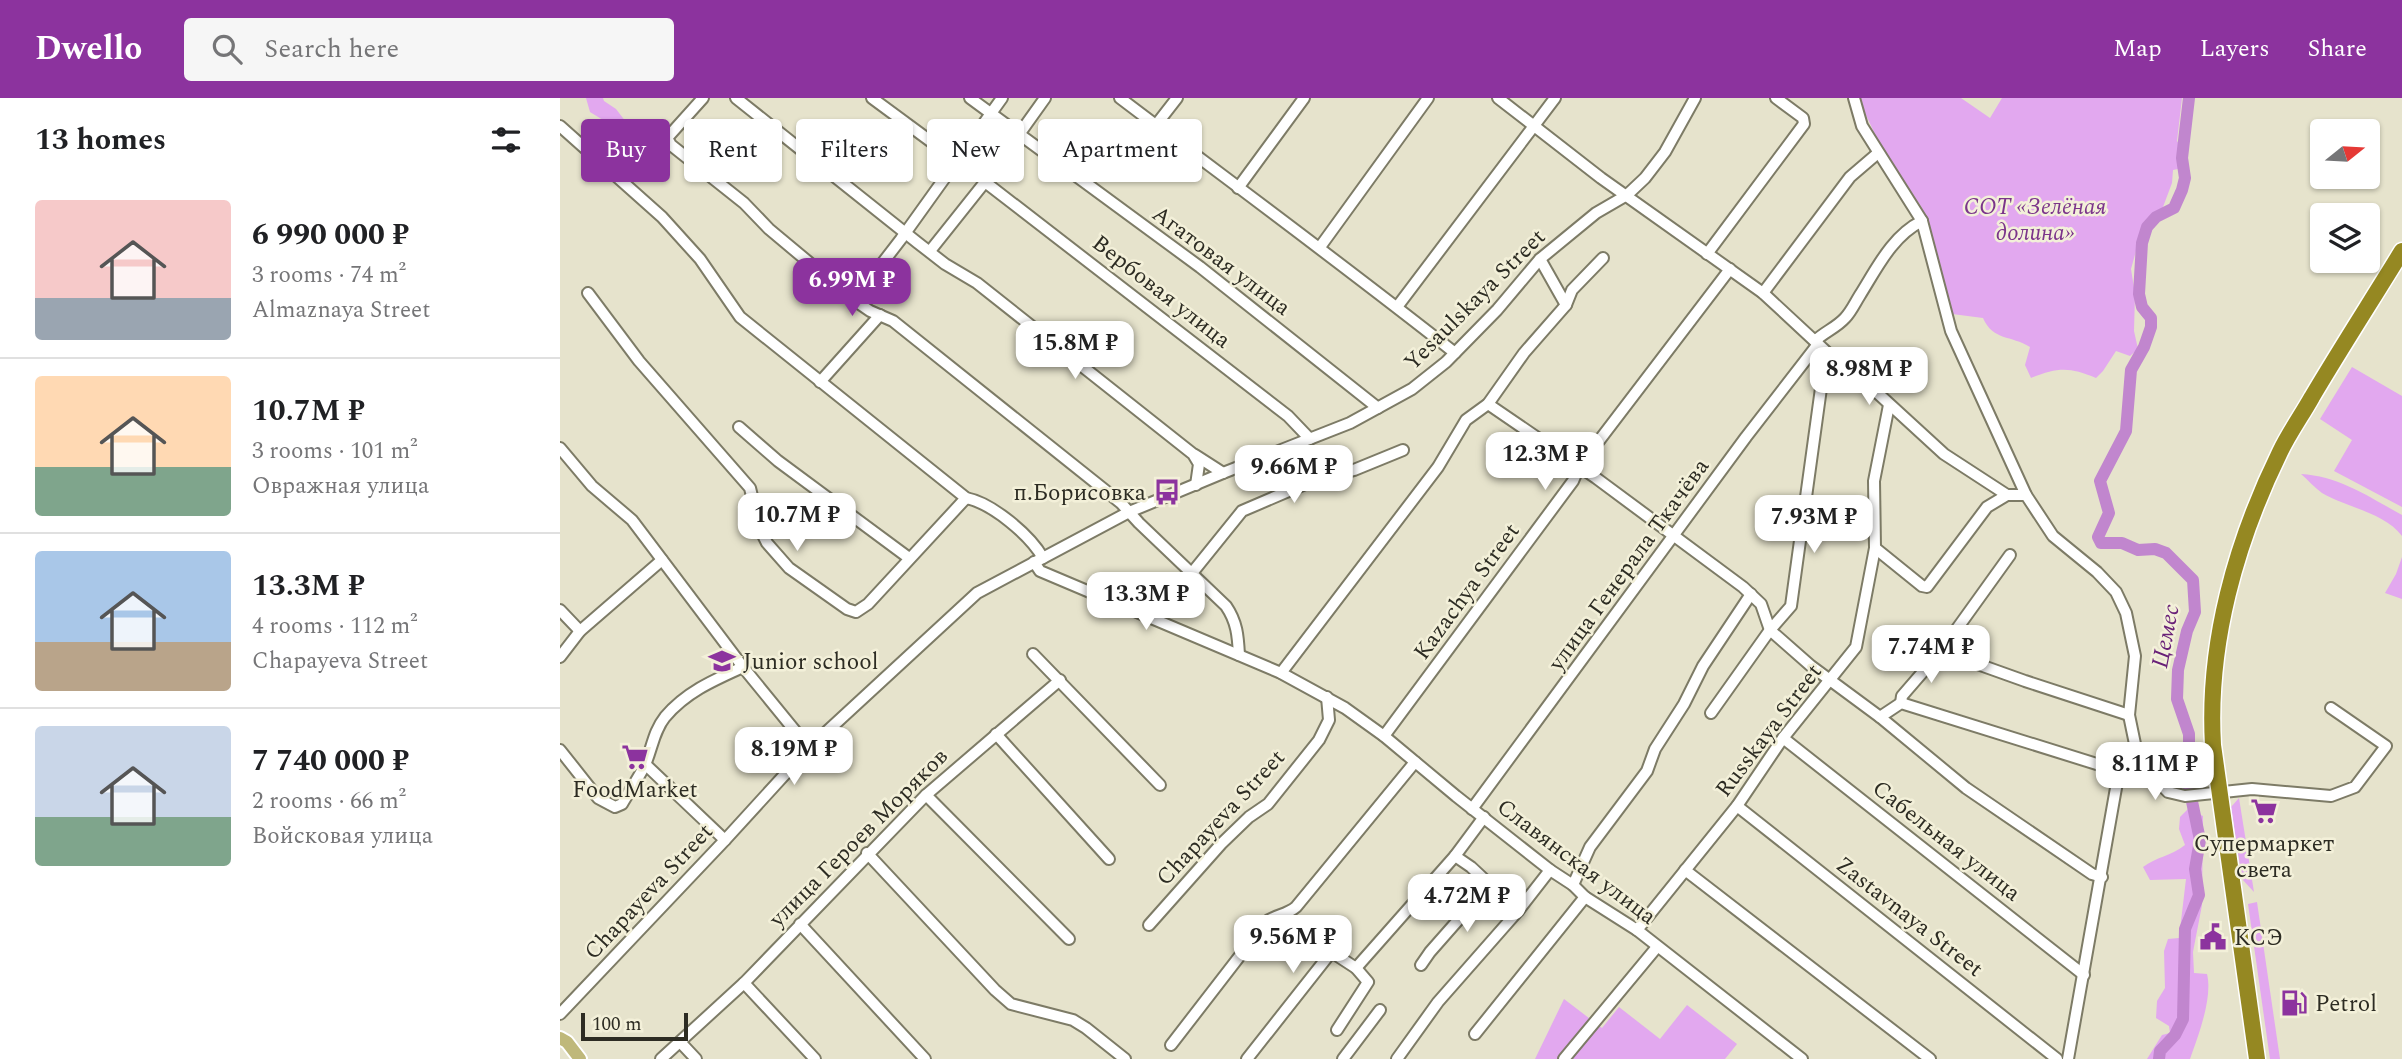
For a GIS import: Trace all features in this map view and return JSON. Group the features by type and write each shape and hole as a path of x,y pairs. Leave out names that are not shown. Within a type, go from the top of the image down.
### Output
{"highway":[{"path":"2257,1059 2219,794 2211,713 2220,631 2242,542 2280,451 2402,251"}],"main road":[{"path":"564,1040 580,1059"}],"street":[{"path":"703,98 667,138 671,145 744,203 769,229 854,300 893,321 1121,503 1226,606 1237,631 1239,655"},
{"path":"736,98 945,264 977,284 1193,454 1223,473"},
{"path":"872,98 927,139"},
{"name":"Агатовая улица","path":"970,98 997,119"},
{"path":"986,119 1002,98"},
{"path":"1024,127 1045,98"},
{"path":"1120,98 1148,119"},
{"path":"1161,119 1177,98"},
{"path":"1238,188 1304,98"},
{"path":"1320,247 1428,98"},
{"path":"1498,98 1601,178 1763,293 1816,343 1944,454 2007,495"},
{"path":"1397,307 1555,98"},
{"name":"Yesaulskaya Street","path":"1129,512 1350,423 1412,389 1455,353 1497,310 1540,259 1596,213 1627,195 1645,178 1665,152 1695,98"},
{"path":"1707,254 1804,124 1803,118 1776,98"},
{"path":"1854,98 1862,126 1922,221 1951,331 2026,495 2053,537 2116,592 2126,613 2135,656 2129,715 2135,744 2147,770 2168,792 2190,796 2252,789 2331,796 2355,787 2386,746 2331,708"},
{"path":"560,126 662,217 706,267 740,317 966,498 980,501 1027,537 1036,545 1040,570 1281,673 1438,467 1466,420 1488,404 1524,353 1566,305 1572,290 1603,258"},
{"name":"Агатовая улица","path":"1024,139 1200,267 1378,408"},
{"path":"1763,293 1850,177 1878,153"},
{"path":"1202,160 1320,247 1455,353"},
{"path":"854,300 941,182"},
{"path":"930,251 985,182"},
{"name":"Вербовая улица","path":"985,182 1288,416 1310,439"},
{"name":"улица Генерала Ткачёва","path":"1472,809 1823,332 1834,328 1847,317 1894,242 1910,227 1922,221"},
{"path":"1540,259 1566,305"},
{"name":"Kazachya Street","path":"1384,736 1573,481 1579,467 1730,269"},
{"path":"588,293 639,361 750,488 766,543 789,568 847,609 856,612 868,604 966,498"},
{"path":"820,382 880,315"},
{"path":"1711,713 1770,630 1791,606 1822,382 1833,358"},
{"path":"1488,404 1579,467 1751,594 1761,604 1770,630 1811,666 1880,717 1966,788 2092,874 2102,877"},
{"name":"Russkaya Street","path":"1637,930 1737,806 1783,738 1856,647 1875,548 1874,481 1889,405"},
{"path":"739,428 778,461 909,558"},
{"path":"560,448 592,486 632,520 743,667 809,748"},
{"path":"1192,573 1242,511 1305,484 1354,470 1403,450"},
{"path":"1193,454 1199,464 1196,485"},
{"path":"1875,548 1922,586 1927,587 1987,507 2007,495 2026,495"},
{"name":"Chapayeva Street","path":"560,1014 809,748 977,593 1129,512"},
{"path":"1880,717 1900,703 1902,696 1941,651 2010,555"},
{"path":"560,657 580,631 662,559"},
{"path":"1573,885 1590,847 1647,771 1655,749 1684,704 1703,666 1751,594"},
{"path":"560,610 580,631"},
{"path":"1941,651 2129,715"},
{"path":"1033,654 1160,785"},
{"path":"560,750 598,798 615,807 622,804 645,764 652,738 664,718 699,688 743,667"},
{"name":"Славянская улица","path":"1281,673 1327,697 1384,736 1550,870 1573,885 1585,897 1637,930 1802,1059"},
{"name":"улица Героев Моряков","path":"661,1059 744,983 926,794 1060,680"},
{"name":"Chapayeva Street","path":"1149,925 1221,844 1249,817 1268,804 1319,740 1329,720 1327,697"},
{"path":"1900,703 2119,771 2147,770"},
{"path":"996,734 1109,859"},
{"name":"Сабельная улица","path":"1783,738 2084,975"},
{"path":"1171,1045 1266,922 1273,917 1285,915 1296,907 1415,762"},
{"path":"645,764 725,840"},
{"path":"2068,1059 2119,771"},
{"path":"926,794 1069,939"},
{"name":"Zastavnaya Street","path":"1737,806 2057,1059"},
{"path":"1356,968 1455,856 1484,817"},
{"path":"867,853 1011,1004 1073,1020 1125,1059"},
{"path":"1455,856 1518,911"},
{"path":"1397,1059 1438,1002 1518,911 1550,870"},
{"path":"1685,870 1930,1059"},
{"path":"1421,965 1489,885"},
{"path":"1475,1034 1585,897"},
{"path":"800,924 925,1059"},
{"path":"1564,1059 1657,947"},
{"path":"1247,1059 1329,955 1338,954 1366,978 1367,986 1337,1030"},
{"path":"744,983 815,1059"},
{"path":"1343,1059 1380,1010"},
{"path":"560,1027 564,1040"},
{"path":"681,1043 696,1059"}],"green space":[{"path":"586,98 603,98 624,119 601,119 590,112"},
{"name":"СОТ «Зелёная долина»","path":"1858,98 1961,98 1990,118 2002,98 2182,98 2177,141 2180,146 2178,169 2173,170 2172,183 2163,207 2143,226 2131,269 2135,294 2134,331 2138,349 2130,356 2116,351 2096,378 2064,370 2031,378 2025,365 2030,347 1992,331 1983,318 1952,314 1922,208 1880,145"},
{"path":"2352,367 2402,396 2402,507 2334,471 2352,440 2320,419"},
{"path":"2301,474 2341,483 2402,515 2402,536 2385,521 2322,493"},
{"path":"2402,557 2402,599 2385,593"},
{"path":"2239,798 2254,892 2242,879 2231,807"},
{"path":"2188,809 2203,816 2202,905 2193,952 2194,973 2207,974 2208,994 2190,1059 2147,1059 2162,1035 2170,1033 2169,1026 2156,1018 2157,1001 2165,988 2164,951 2168,939 2179,938 2186,879 2150,880 2143,867 2185,845 2179,829 2180,817"},
{"path":"2257,902 2280,1059 2270,1059 2248,904"},
{"path":"1564,999 1602,1028 1619,1007 1660,1039 1687,1005 1737,1044 1725,1059 1535,1059"}],"waterway":[{"name":"Цемес","path":"2159,1059 2160,1051 2175,1035 2183,1019 2185,929 2199,895 2195,869 2200,840 2189,787 2189,734 2177,699 2178,670 2187,631 2195,612 2193,580 2166,553 2155,549 2138,550 2122,543 2101,543 2098,537 2109,513 2100,481 2126,431 2131,370 2151,327 2151,318 2142,307 2139,294 2142,243 2147,227 2156,217 2174,208 2182,190 2185,178 2182,158 2189,98"}],"place":[{"name":"п.Борисовка","path":"1167,492"},
{"name":"Junior school","path":"722,661"},
{"name":"FoodMarket","path":"635,757"},
{"name":"Супермаркет света","path":"2264,811"},
{"name":"КСЭ","path":"2213,937"},
{"name":"Petrol","path":"2294,1003"}]}
